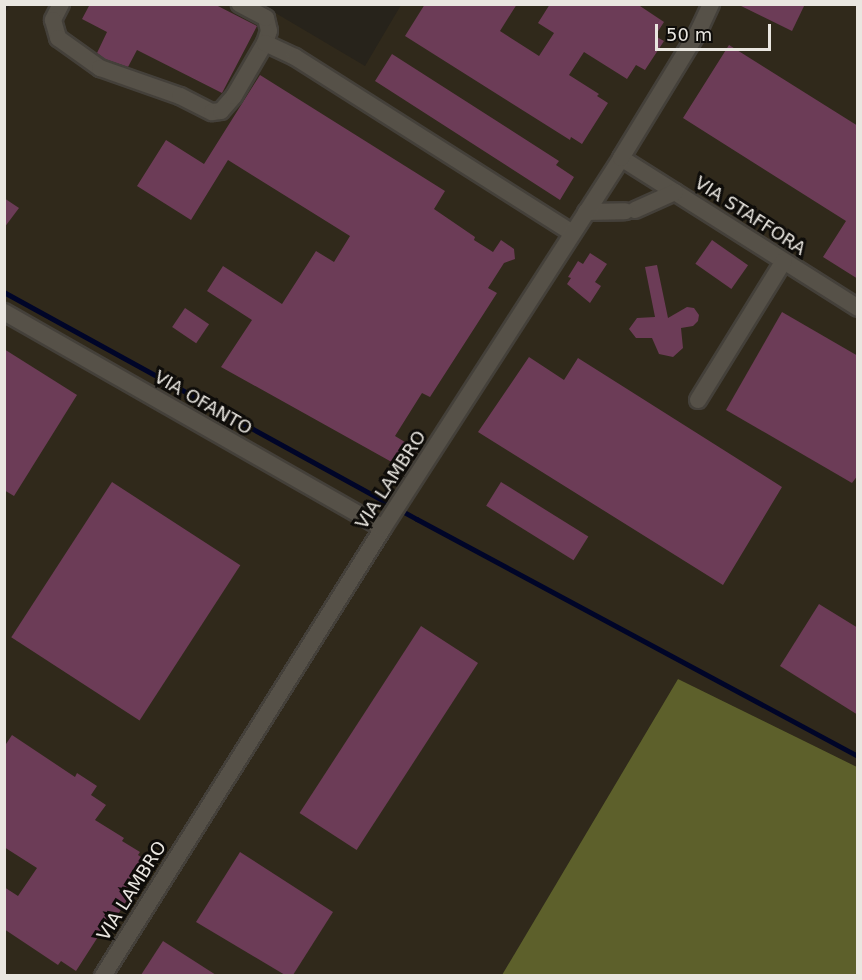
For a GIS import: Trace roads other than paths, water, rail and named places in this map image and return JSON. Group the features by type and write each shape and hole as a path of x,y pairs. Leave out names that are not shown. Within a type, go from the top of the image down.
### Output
{"street":[{"path":"61,4 52,20 58,38 100,68 180,96 212,112 221,111 234,96 265,43 269,31 266,18 240,4"},
{"name":"VIA LAMBRO","path":"103,975 386,524 621,158 699,30 711,4"},
{"path":"265,43 301,61 572,233"},
{"name":"VIA STAFFORA","path":"621,158 858,308"},
{"path":"586,212 630,210 675,192"},
{"path":"698,400 784,261"},
{"name":"VIA OFANTO","path":"4,312 386,524"}],"waterway":[{"path":"4,292 417,519 858,756"}]}
